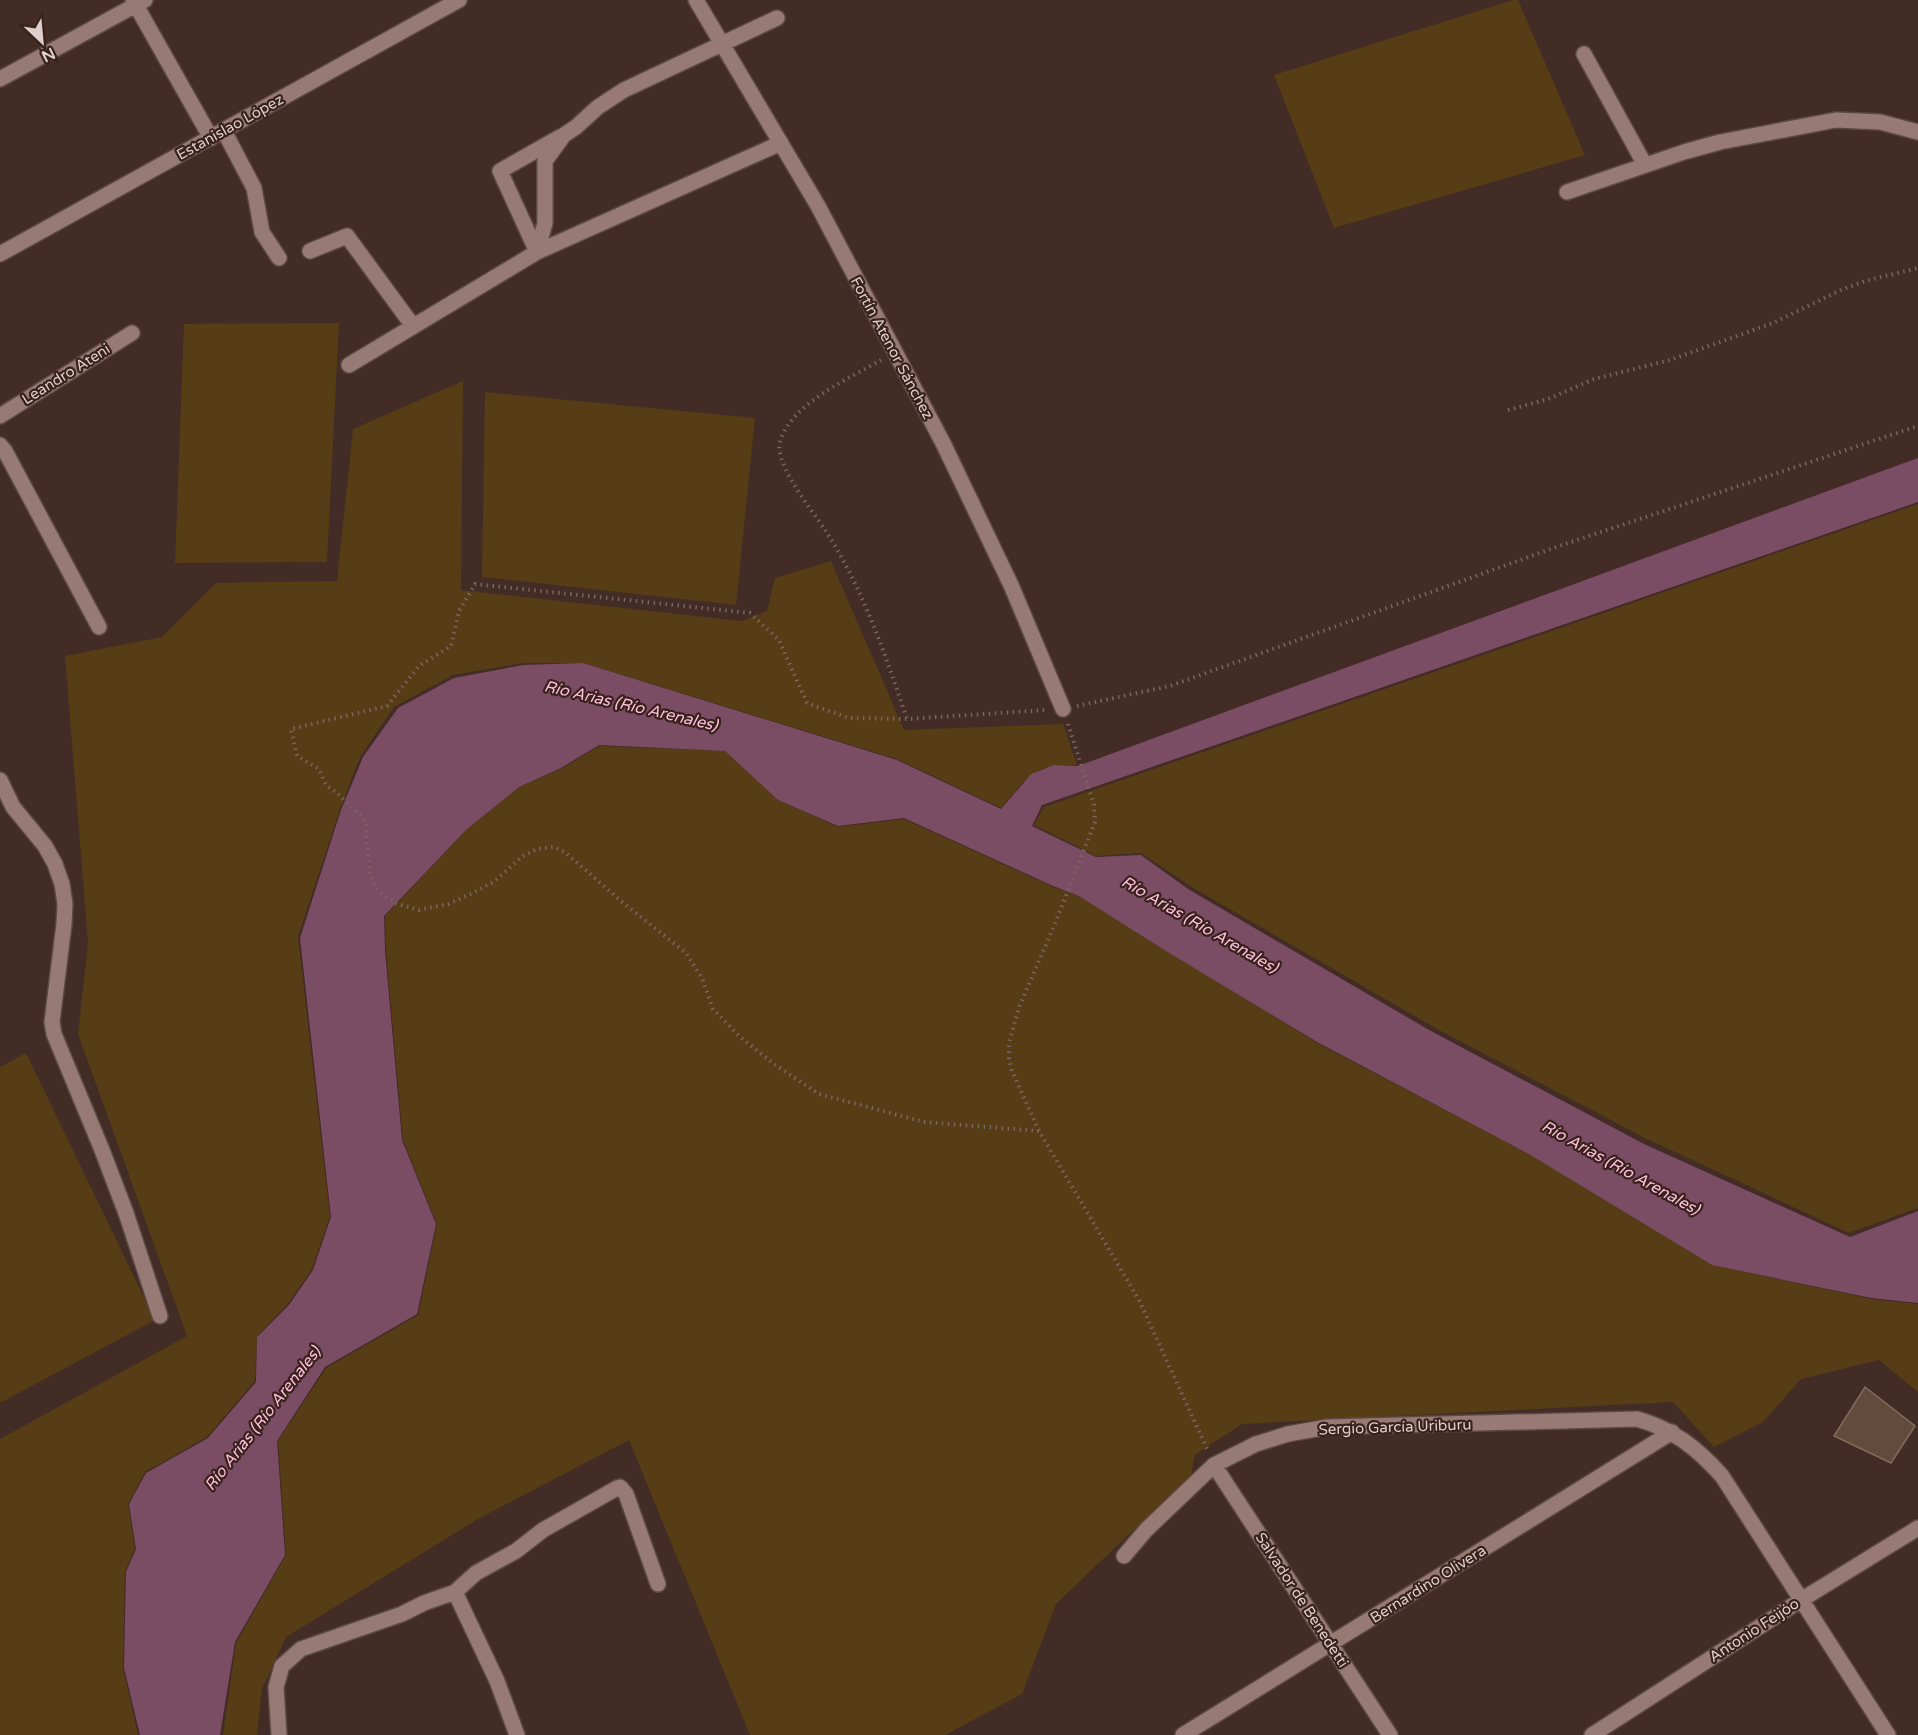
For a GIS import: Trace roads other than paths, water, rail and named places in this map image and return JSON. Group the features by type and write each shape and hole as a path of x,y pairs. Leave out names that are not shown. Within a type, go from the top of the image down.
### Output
{"street":[{"name":"Estanislao López","path":"0,254 459,0"},
{"name":"Fortín Atenor Sánchez","path":"696,0 818,206 943,443 1011,585 1063,709"},
{"path":"0,79 138,2 218,134 254,188 262,231 279,258"},
{"path":"537,252 500,171 564,135 598,106 624,90 777,18"},
{"path":"1584,54 1645,165"},
{"path":"1567,192 1720,142 1836,120 1880,122 1918,132"},
{"path":"537,252 545,223 545,161 564,135"},
{"path":"349,365 537,252 781,143"},
{"path":"310,251 347,236 412,326"},
{"name":"Leandro Ateni","path":"0,416 132,333"},
{"path":"0,445 99,627"},
{"path":"0,780 6,810 45,846 62,884 65,903 64,924 52,1022 54,1034 126,1213 160,1316"},
{"name":"Sergio García Uriburu","path":"1124,1556 1146,1530 1214,1465 1256,1444 1288,1434 1327,1427 1637,1419 1672,1432 1704,1457 1722,1476 1888,1735"},
{"name":"Bernardino Olivera","path":"1183,1735 1672,1432"},
{"name":"Salvador de Benedetti","path":"1214,1465 1390,1735"},
{"path":"279,1735 276,1687 282,1666 301,1649 402,1614 455,1592 476,1573 516,1551 543,1530 620,1487 626,1494 658,1584"},
{"name":"Antonio Feijóo","path":"1592,1735 1801,1600 1918,1528"},
{"path":"455,1592 497,1680 517,1735"}],"water":[{"name":"Río Arias (Río Arenales)","path":"1918,458 1918,502 1042,805 1032,826 1096,857 1141,855 1188,889 1429,1030 1644,1144 1850,1237 1918,1211 1918,1303 1871,1298 1712,1265 1527,1153 1317,1042 1079,896 904,818 838,826 778,800 725,751 599,745 561,768 519,787 466,830 384,916 385,951 402,1140 436,1224 417,1314 325,1367 277,1441 285,1555 235,1642 220,1735 140,1735 124,1668 126,1572 136,1549 129,1504 146,1473 208,1438 256,1382 257,1337 289,1305 313,1270 331,1217 300,938 341,810 363,757 398,708 454,678 523,665 583,663 897,760 1001,809 1031,774 1054,765 1078,766"}]}
